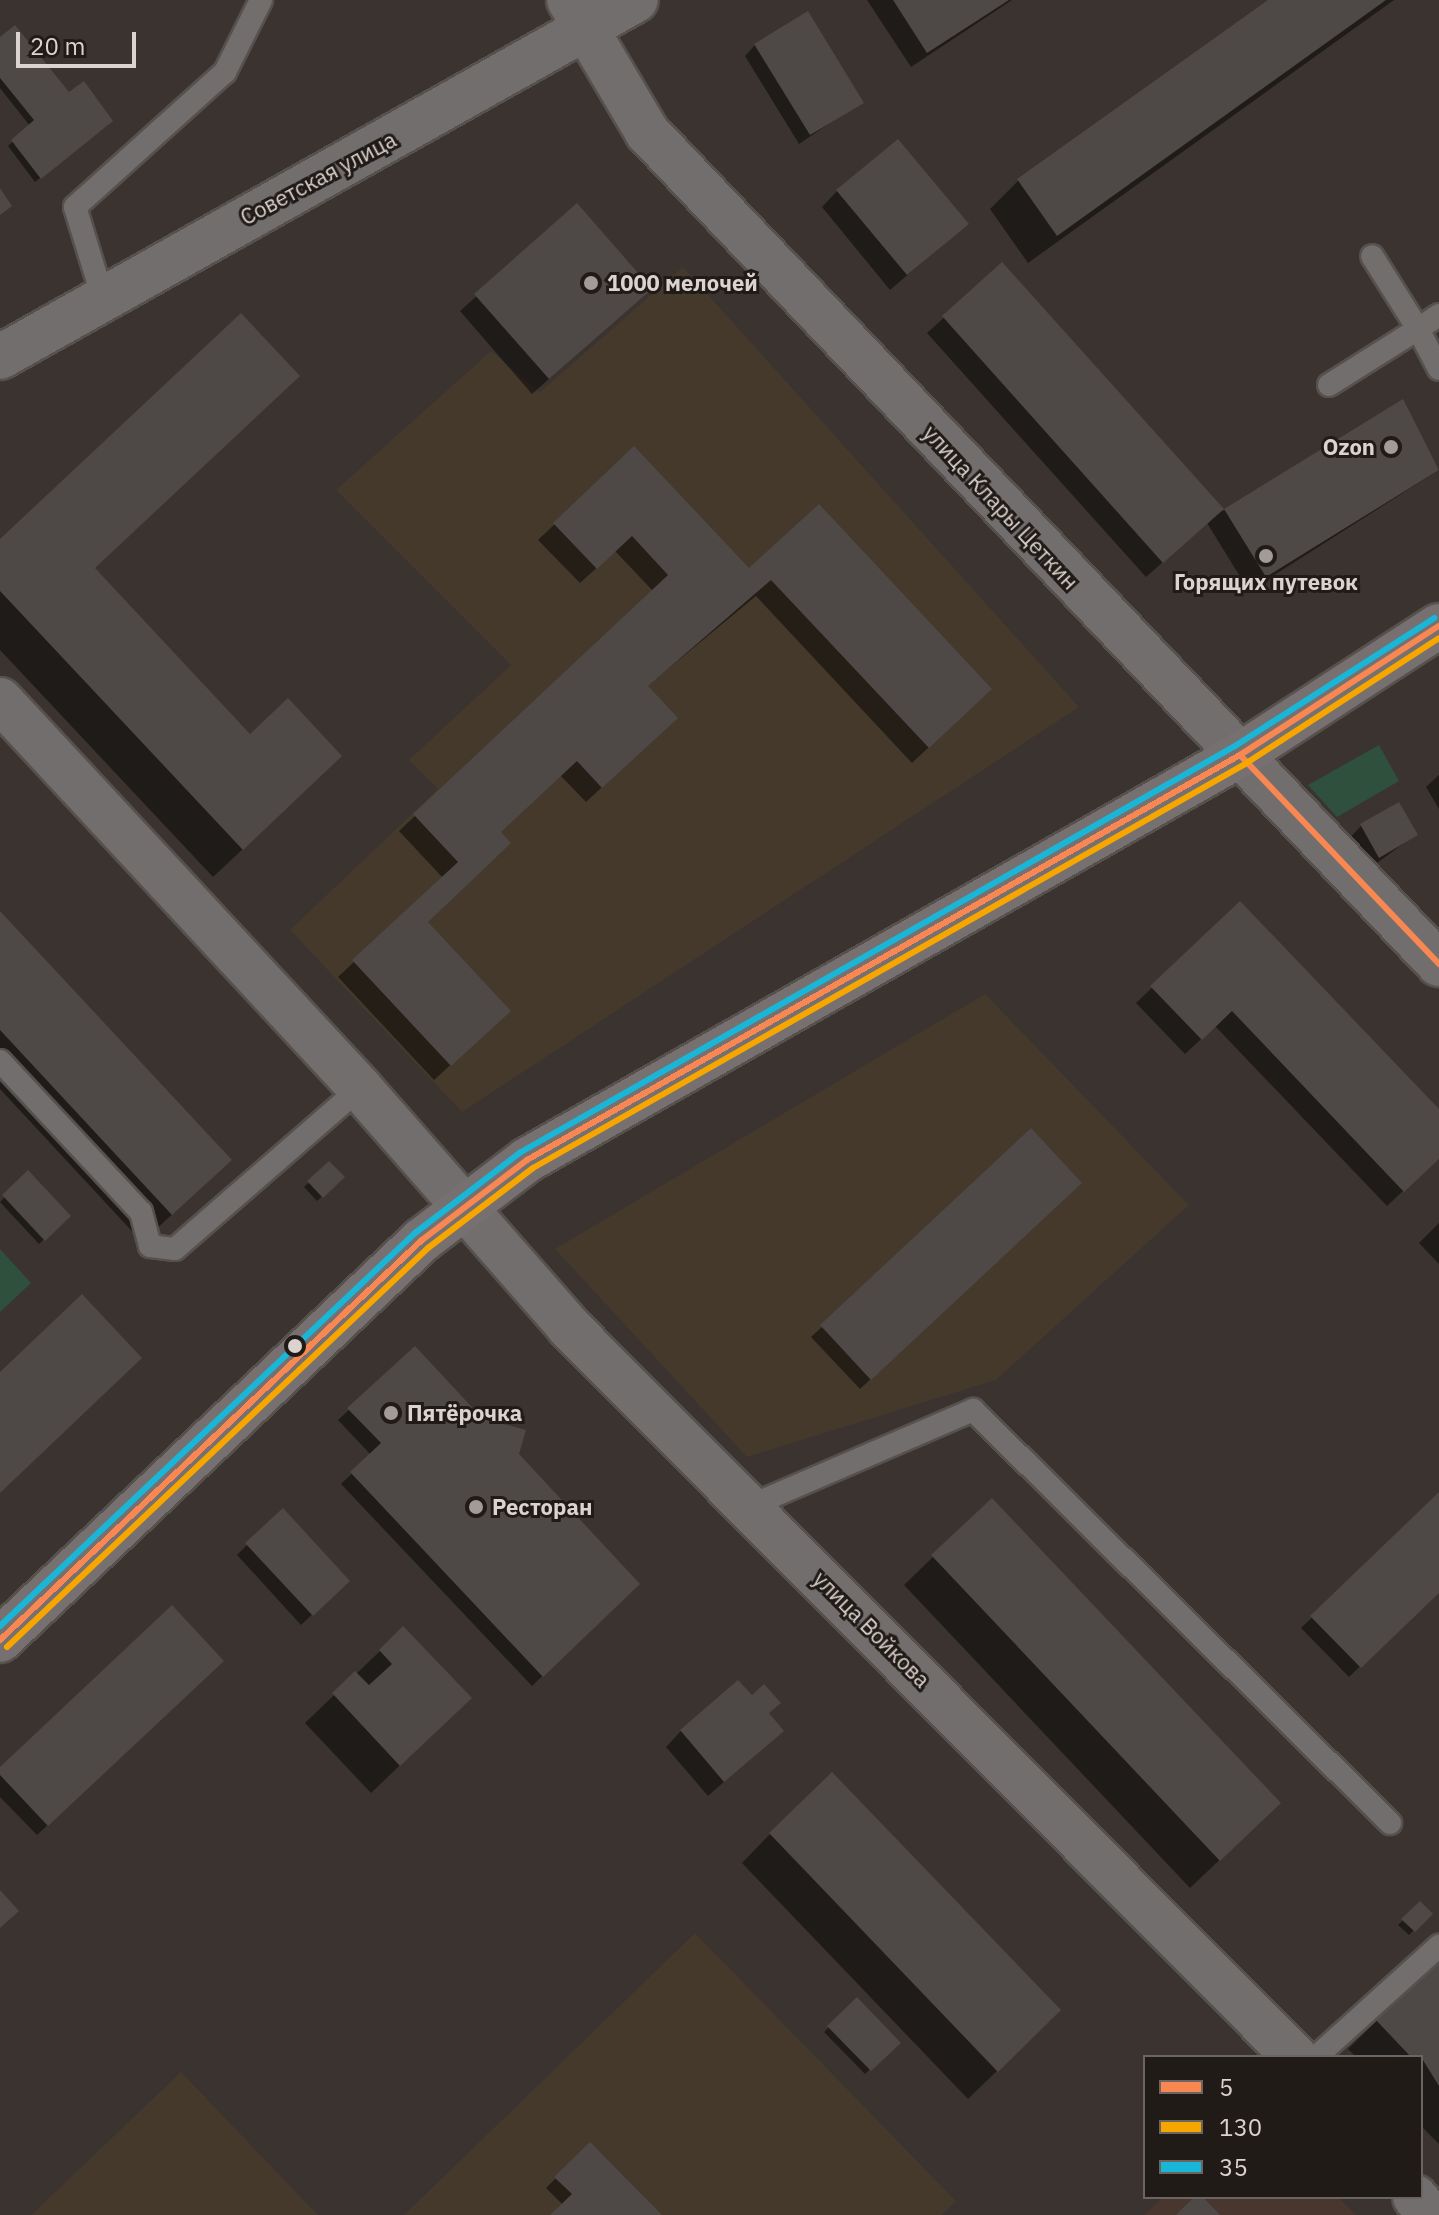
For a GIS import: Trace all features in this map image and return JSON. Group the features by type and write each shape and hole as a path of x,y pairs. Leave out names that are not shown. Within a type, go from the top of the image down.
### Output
{"street":[{"name":"Советская улица","path":"0,357 578,15 636,0"},
{"name":"улица Клары Цеткин","path":"578,15 647,132 1439,964"},
{"path":"0,1640 463,1209 527,1160 1240,755 1439,626"},
{"name":"улица Войкова","path":"0,700 360,1088 569,1327 1293,2055"},
{"path":"1417,2199 1430,2215"}],"lane":[{"path":"103,298 75,207 225,72 261,0"},
{"path":"1372,256 1439,369"},
{"path":"1329,385 1439,315"},
{"path":"0,1061 141,1212 150,1246 175,1249 360,1088"},
{"path":"750,1506 973,1410 1390,1823"},
{"path":"1318,2055 1439,1946"}],"shaded area":[{"path":"683,267 1079,707 462,1112 290,930 438,789 409,760 511,665 336,490 491,351 540,392"},
{"path":"985,994 1189,1205 996,1380 747,1457 555,1249"},
{"path":"695,1933 956,2201 942,2215 404,2215"},
{"path":"181,2072 318,2215 31,2215"},
{"path":"1161,2199 1340,2199 1356,2215 1144,2215"}],"green space":[{"path":"1379,745 1399,781 1337,817 1308,785"},
{"path":"0,1249 31,1283 0,1312"}],"building":[{"path":"893,0 1009,0 927,53"},
{"path":"1268,0 1386,0 1057,236 1017,179"},
{"path":"808,11 864,103 810,135 754,44"},
{"path":"15,25 69,92 84,81 113,121 41,179 11,140 34,120 0,78 0,37"},
{"path":"898,139 969,224 907,275 836,190"},
{"path":"0,188 12,206 0,215"},
{"path":"577,203 652,289 549,379 474,294"},
{"path":"1002,262 1224,509 1163,563 942,316"},
{"path":"241,313 300,376 95,568 250,734 288,698 342,756 243,850 0,591 0,539"},
{"path":"1403,399 1439,470 1266,577 1224,509"},
{"path":"634,446 749,568 819,504 992,689 929,748 771,580 648,686 678,718 602,788 577,761 501,832 511,843 428,922 511,1011 451,1066 352,960 458,862 413,814 668,575 632,536 597,569 553,523"},
{"path":"1399,802 1418,835 1379,858 1360,824"},
{"path":"1240,901 1439,1109 1439,1159 1404,1192 1232,1011 1202,1040 1150,986"},
{"path":"0,911 232,1160 172,1215 0,1030"},
{"path":"1031,1128 1082,1183 871,1380 820,1325"},
{"path":"329,1161 345,1177 323,1198 307,1181"},
{"path":"28,1170 71,1216 45,1241 2,1195"},
{"path":"82,1294 142,1358 0,1493 0,1372"},
{"name":"Ресторан","path":"415,1346 482,1418 526,1430 519,1454 640,1584 543,1677 350,1472 381,1443 347,1408"},
{"path":"1439,1492 1439,1593 1361,1668 1310,1616"},
{"path":"992,1498 1281,1803 1220,1861 931,1555"},
{"path":"283,1508 350,1581 313,1616 245,1543"},
{"path":"172,1605 224,1661 48,1826 0,1775 0,1767"},
{"path":"403,1626 472,1698 400,1766 332,1693 355,1671 369,1685 392,1664 379,1650"},
{"path":"738,1680 752,1695 764,1684 781,1703 769,1713 784,1731 724,1782 680,1730"},
{"path":"832,1772 1061,2010 998,2072 769,1833"},
{"path":"0,1890 19,1911 0,1928"},
{"path":"1420,1901 1433,1914 1415,1932 1401,1919"},
{"path":"1437,1959 1439,1961 1439,2086 1423,2055 1409,2055 1375,2019"},
{"path":"857,1997 901,2043 871,2071 827,2026"},
{"path":"590,2142 662,2215 550,2215 572,2194 554,2177"},
{"path":"1192,2199 1205,2199 1220,2215 1176,2215"}],"transit line":[{"name":"35","path":"0,1626 415,1233 521,1152 1235,746 1434,618"},
{"name":"5","path":"0,1640 422,1240 527,1160 1240,755 1439,626"},
{"name":"130","path":"7,1647 428,1248 533,1168 1245,764 1439,638"},
{"name":"5","path":"1240,755 1439,964"}],"place":[{"name":"1000 мелочей","path":"591,283"},
{"name":"Ozon","path":"1391,447"},
{"name":"Горящих путевок","path":"1266,556"},
{"name":"Пятёрочка","path":"391,1413"},
{"name":"Ресторан","path":"476,1507"}]}
